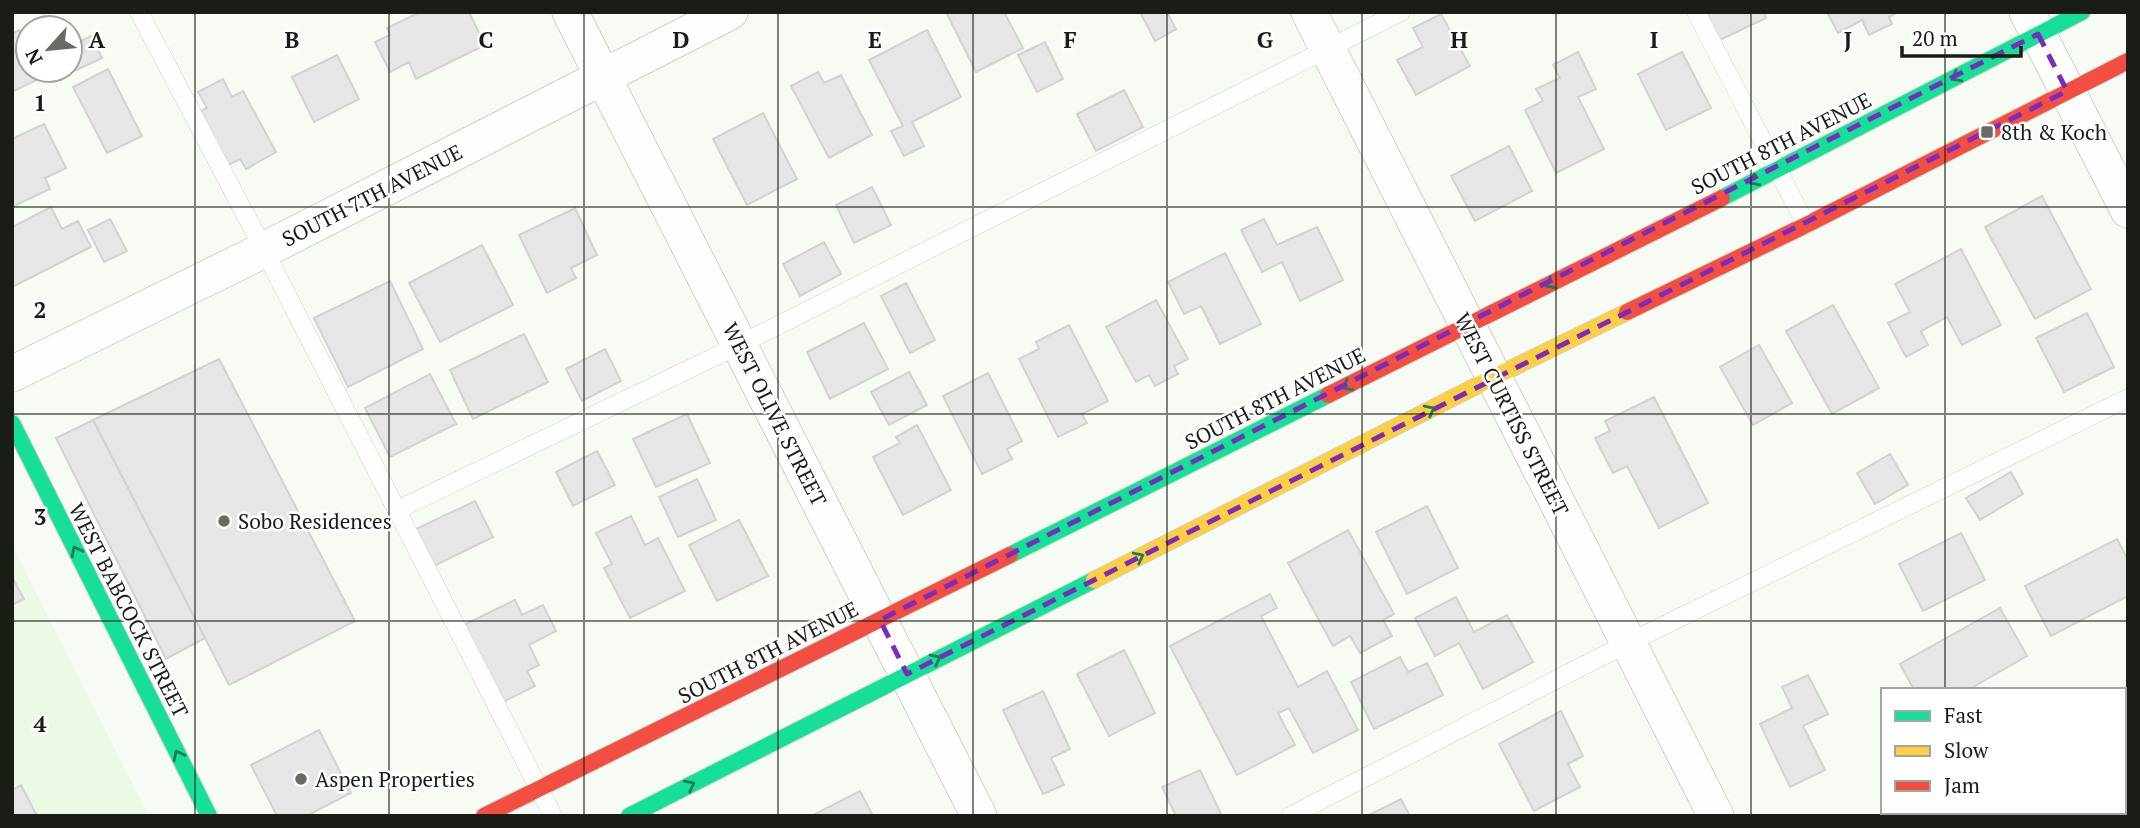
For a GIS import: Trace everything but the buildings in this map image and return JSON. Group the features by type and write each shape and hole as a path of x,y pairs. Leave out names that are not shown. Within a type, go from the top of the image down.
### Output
{"street":[{"name":"WEST OLIVE STREET","path":"570,12 979,816"},
{"name":"SOUTH 7TH AVENUE","path":"12,374 264,250 730,12"},
{"name":"WEST CURTISS STREET","path":"1309,12 1716,816"},
{"name":"SOUTH 8TH AVENUE","path":"484,816 1777,170 2032,23 2082,12"},
{"path":"2032,23 2128,209"},
{"path":"629,816 1494,377 1806,225 2128,61"},
{"name":"WEST BABCOCK STREET","path":"12,423 209,816"}],"lane":[{"path":"139,12 264,250 553,816"},
{"path":"397,510 739,345 1401,12"},
{"path":"1696,12 1806,225"},
{"path":"1290,816 1628,643 2128,397"}],"highlighted area":[{"path":"2038,34 2067,91 907,674 880,620"}],"shaded area":[{"path":"12,546 149,816 12,816"}],"traffic: fast":[{"path":"1722,198 2082,12"},
{"path":"1010,555 1328,395"},
{"path":"12,423 209,816"},
{"path":"629,816 1094,580"}],"traffic: slow":[{"path":"1094,580 1627,312"}],"traffic: jam":[{"path":"1627,312 1806,225 2128,61"},
{"path":"1328,395 1722,198"},
{"path":"484,816 1010,555"}],"place":[{"name":"8th & Koch","path":"1987,132"},
{"name":"Sobo Residences","path":"224,521"},
{"name":"Aspen Properties","path":"301,779"}]}
